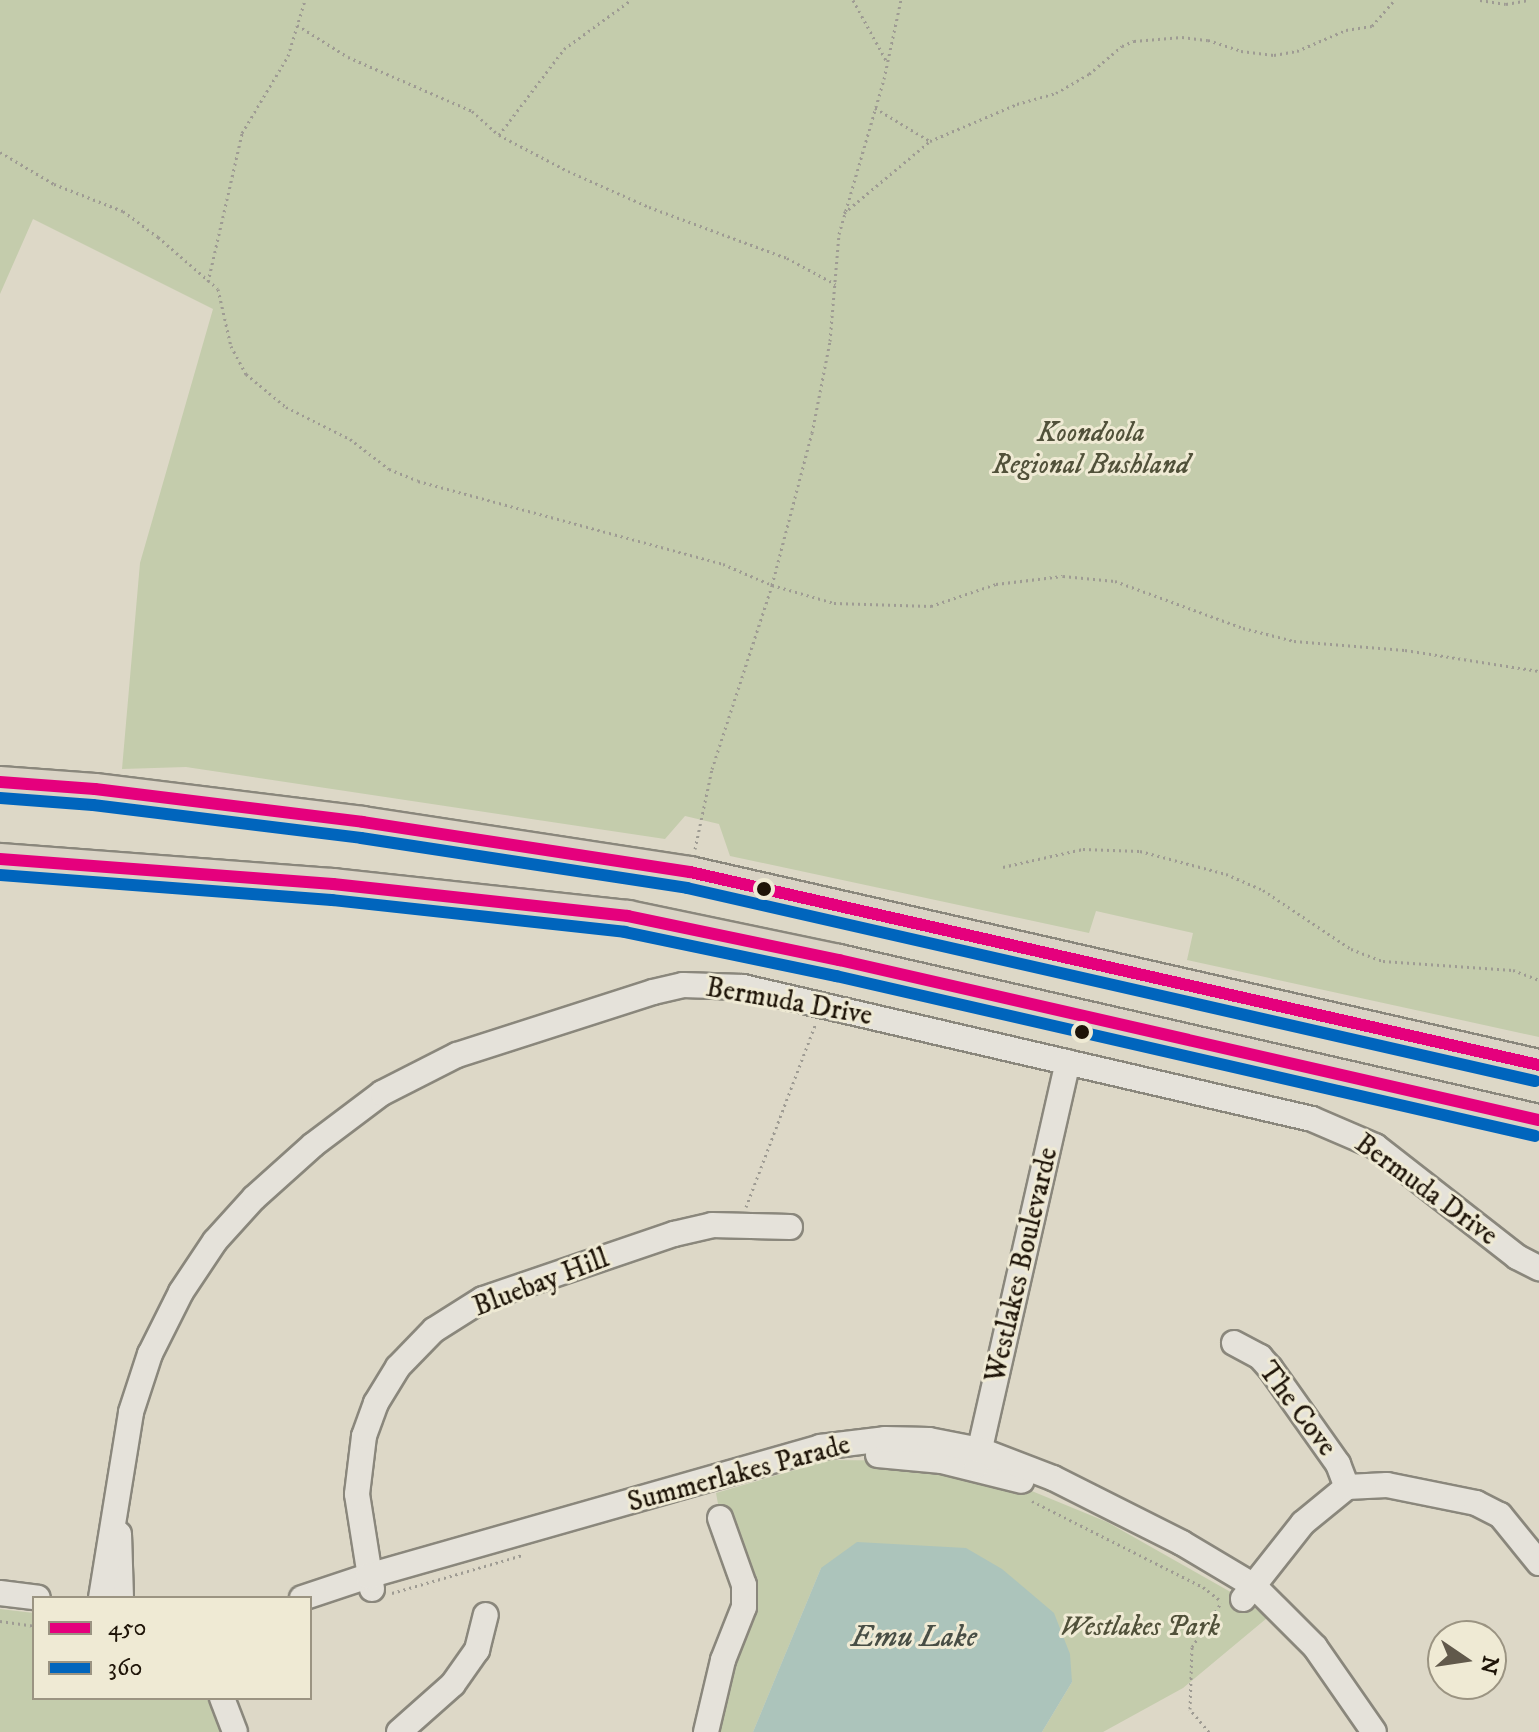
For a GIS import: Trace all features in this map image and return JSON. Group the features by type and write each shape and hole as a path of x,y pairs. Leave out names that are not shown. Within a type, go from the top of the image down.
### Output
{"main road":[{"path":"0,782 95,789 363,822 690,872 1539,1065"},
{"path":"0,859 333,884 628,916 839,960 1539,1120"}],"street":[{"name":"Bermuda Drive","path":"101,1596 116,1520 122,1455 131,1412 150,1354 181,1292 215,1241 254,1198 313,1145 382,1093 457,1055 564,1019 683,985 743,987 1341,1129 1403,1165 1517,1257 1539,1268"},
{"name":"Westlakes Boulevarde","path":"978,1459 1068,1062"},
{"name":"Bluebay Hill","path":"376,1587 357,1494 364,1436 376,1403 398,1367 434,1330 483,1299 674,1234 712,1225 790,1227"},
{"name":"The Cove","path":"1234,1343 1260,1357 1270,1368 1338,1464 1347,1487"},
{"name":"Summerlakes Parade","path":"312,1609 376,1587 829,1460 905,1456 978,1459 1053,1478 1182,1543 1267,1618 1300,1655 1355,1732"},
{"path":"1240,1596 1303,1523 1347,1487 1387,1485 1476,1503 1500,1515 1539,1563"},
{"path":"706,1732 723,1660 744,1607 744,1585 720,1518"},
{"name":"Bermuda Drive","path":"116,1520 122,1556 121,1596"},
{"name":"Summerlakes Parade","path":"312,1597 376,1587"},
{"path":"0,1593 32,1597"},
{"name":"Summerlakes Parade","path":"1240,1596 1315,1647 1374,1732"},
{"path":"0,1607 32,1612"},
{"path":"399,1732 453,1684 477,1650 486,1615"},
{"path":"223,1700 235,1732"}],"path":[{"path":"208,282 242,133 288,56 305,0"},
{"path":"499,135 564,49 631,0"},
{"path":"853,0 887,62"},
{"path":"690,872 712,769 772,585 812,433 830,341 844,213 875,108 901,0"},
{"path":"844,213 880,186 930,141 1017,104 1056,93 1089,74 1122,46 1134,41 1182,37 1274,55 1297,51 1346,30 1372,26 1395,0"},
{"path":"1480,0 1506,4 1529,0"},
{"path":"297,25 348,57 472,111 499,135 649,207 787,258 835,284"},
{"path":"875,108 930,141"},
{"path":"0,152 54,184 123,211 218,289 231,346 246,374 286,407 350,439 389,469 418,481 723,564 772,585 834,603 931,606 996,584 1063,576 1115,581 1243,628 1294,641 1405,650 1539,671"},
{"path":"1003,867 1083,849 1140,851 1226,874 1263,890 1351,949 1383,961 1513,970 1539,980"},
{"path":"742,1224 823,1005"},
{"path":"1031,1500 1203,1587 1240,1596"},
{"path":"376,1587 529,1553"},
{"path":"0,1621 32,1626"},
{"path":"1190,1684 1190,1709 1209,1732"}],"green space":[{"name":"Koondoola Regional Bushland","path":"0,0 1539,0 1539,1037 1187,960 1193,933 1096,911 1089,933 730,856 719,824 685,816 665,839 186,767 122,769 140,563 213,309 33,219 0,294"},
{"name":"Westlakes Park","path":"829,1460 942,1461 976,1468 1107,1522 1243,1599 1267,1618 1183,1688 1103,1732 1042,1732 1072,1682 821,1568 753,1732 706,1732 740,1623 716,1493"},
{"path":"0,1609 32,1613 32,1700 223,1700 235,1732 0,1732"}],"water":[{"name":"Emu Lake","path":"857,1542 966,1548 1002,1569 1054,1613 1070,1654 1072,1682 1042,1732 753,1732 821,1568"}],"transit line":[{"name":"450","path":"0,782 95,789 363,822 690,872 1539,1065"},
{"name":"360","path":"0,798 93,805 361,838 687,888 1535,1081"},
{"name":"450","path":"0,859 333,884 628,916 839,960 1539,1120"},
{"name":"360","path":"0,875 332,900 625,932 836,976 1535,1136"}]}
